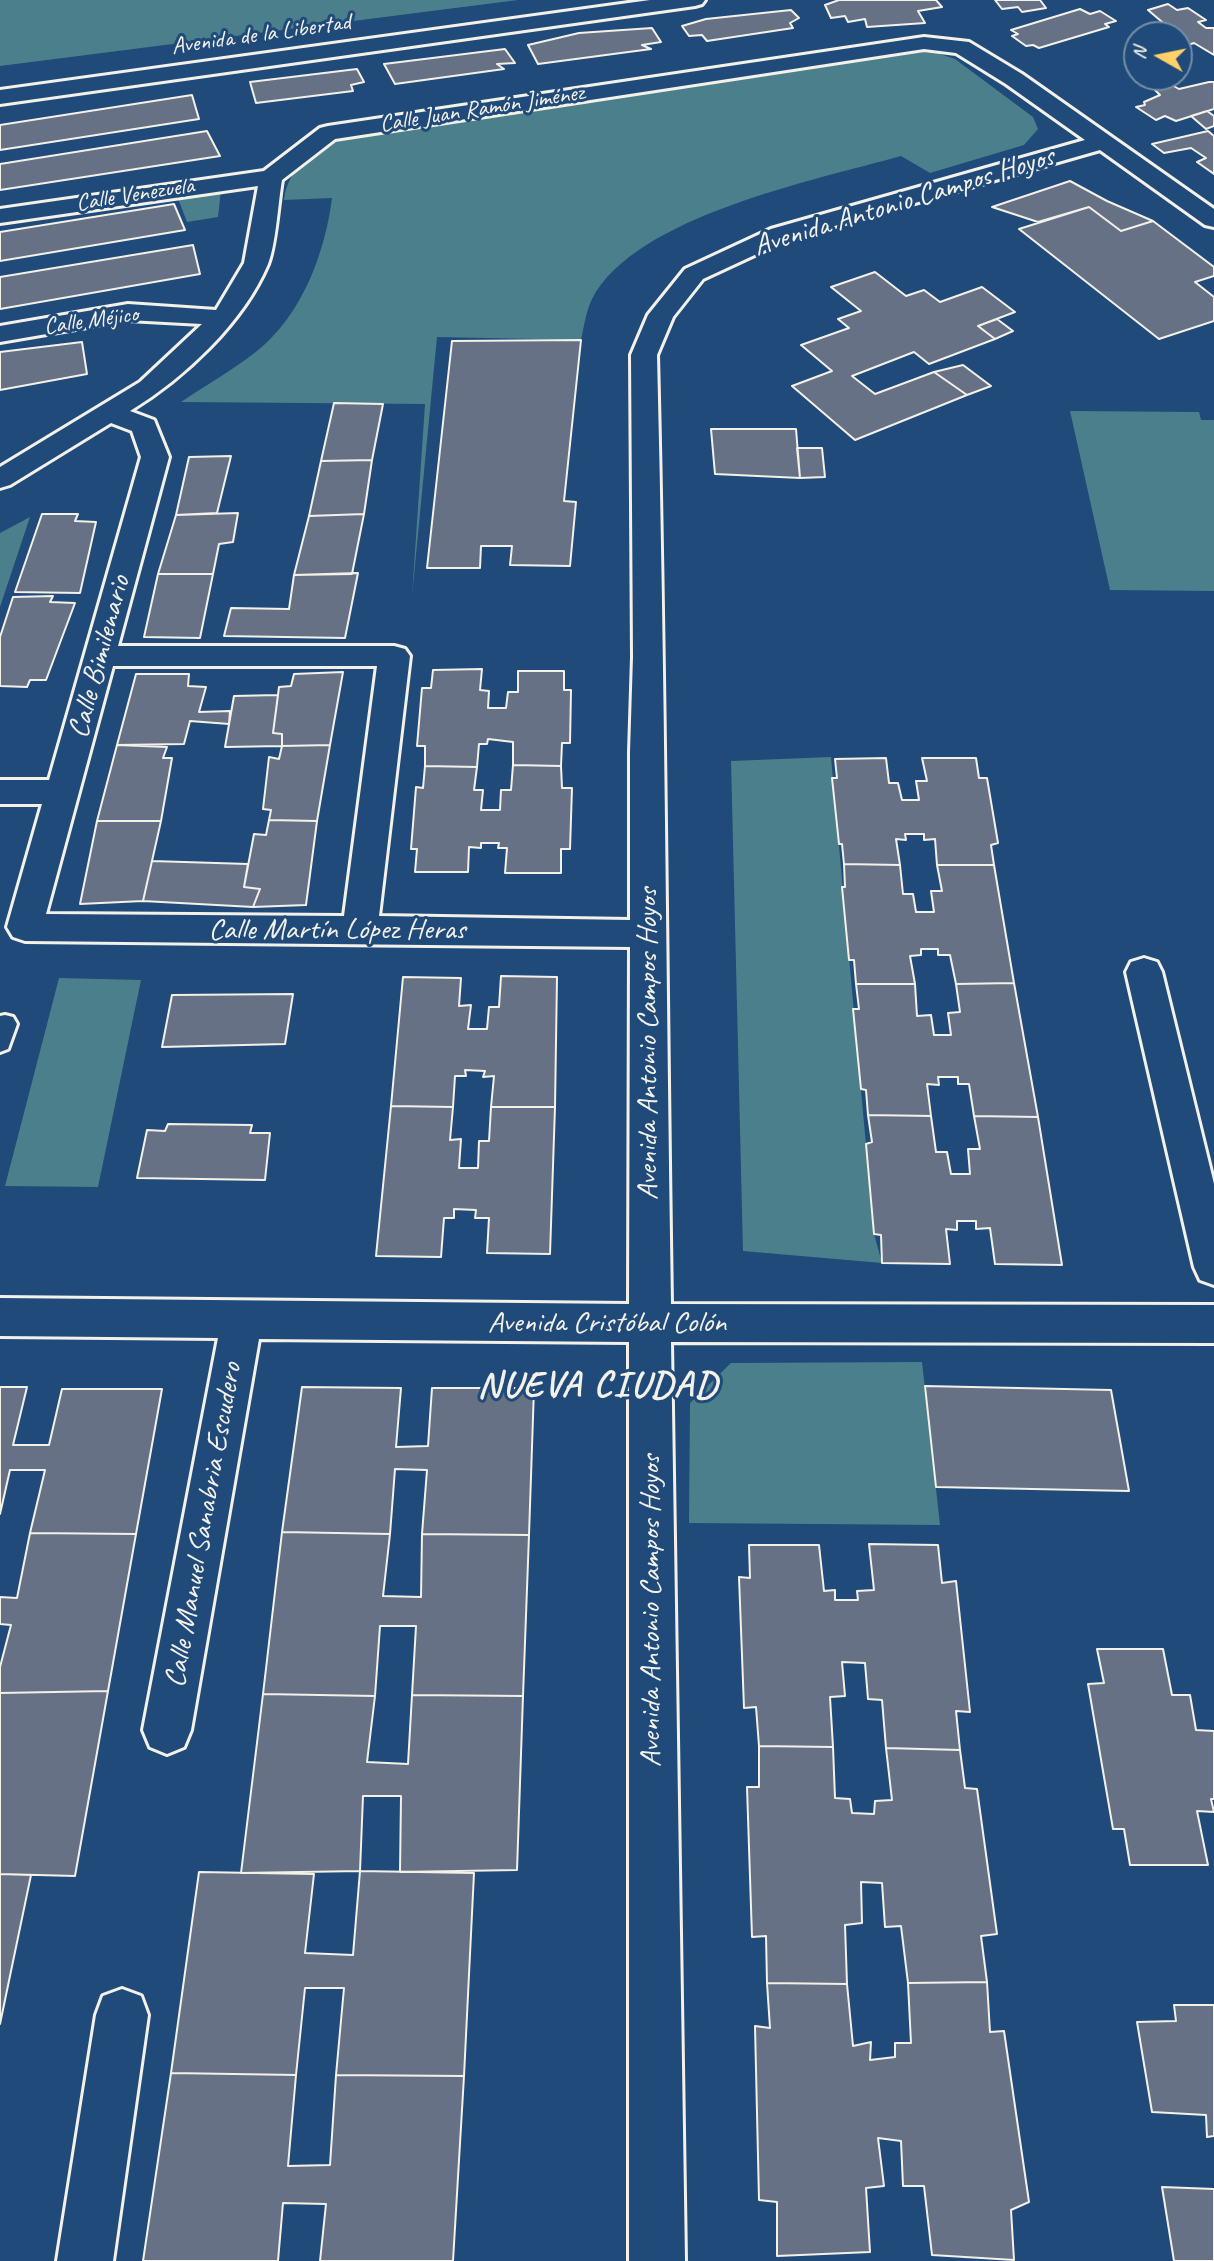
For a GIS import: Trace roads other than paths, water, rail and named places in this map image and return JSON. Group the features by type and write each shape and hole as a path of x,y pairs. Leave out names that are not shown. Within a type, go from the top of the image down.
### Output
{"street":[{"name":"Avenida de la Libertad","path":"0,77 598,0"},
{"name":"Avenida de la Libertad","path":"0,97 695,0"},
{"name":"Calle Juan Ramón Jiménez","path":"271,177 328,132 924,43 961,47 1014,79 1214,220"},
{"name":"Avenida Antonio Campos Hoyos","path":"657,2261 646,752 649,657 644,355 661,314 694,274 780,234 1103,142"},
{"name":"Calle Venezuela","path":"0,216 271,177"},
{"path":"0,479 149,388 224,318 256,263 271,177"},
{"name":"Calle Méjico","path":"0,334 128,312 224,318"},
{"name":"Calle Bimilenario","path":"25,927 155,457 144,426 107,412"},
{"path":"100,656 394,656 360,931"},
{"path":"0,792 62,792"},
{"name":"Calle Martín López Heras","path":"25,927 578,931 648,934"},
{"path":"1144,972 1214,1267"},
{"name":"Avenida Cristóbal Colón","path":"0,1317 649,1323 1214,1324"},
{"name":"Calle Manuel Sanabria Escudero","path":"167,1730 242,1319"},
{"path":"85,2261 122,2015"}],"district":[{"name":"NUEVA CIUDAD","path":"598,1386"}]}
